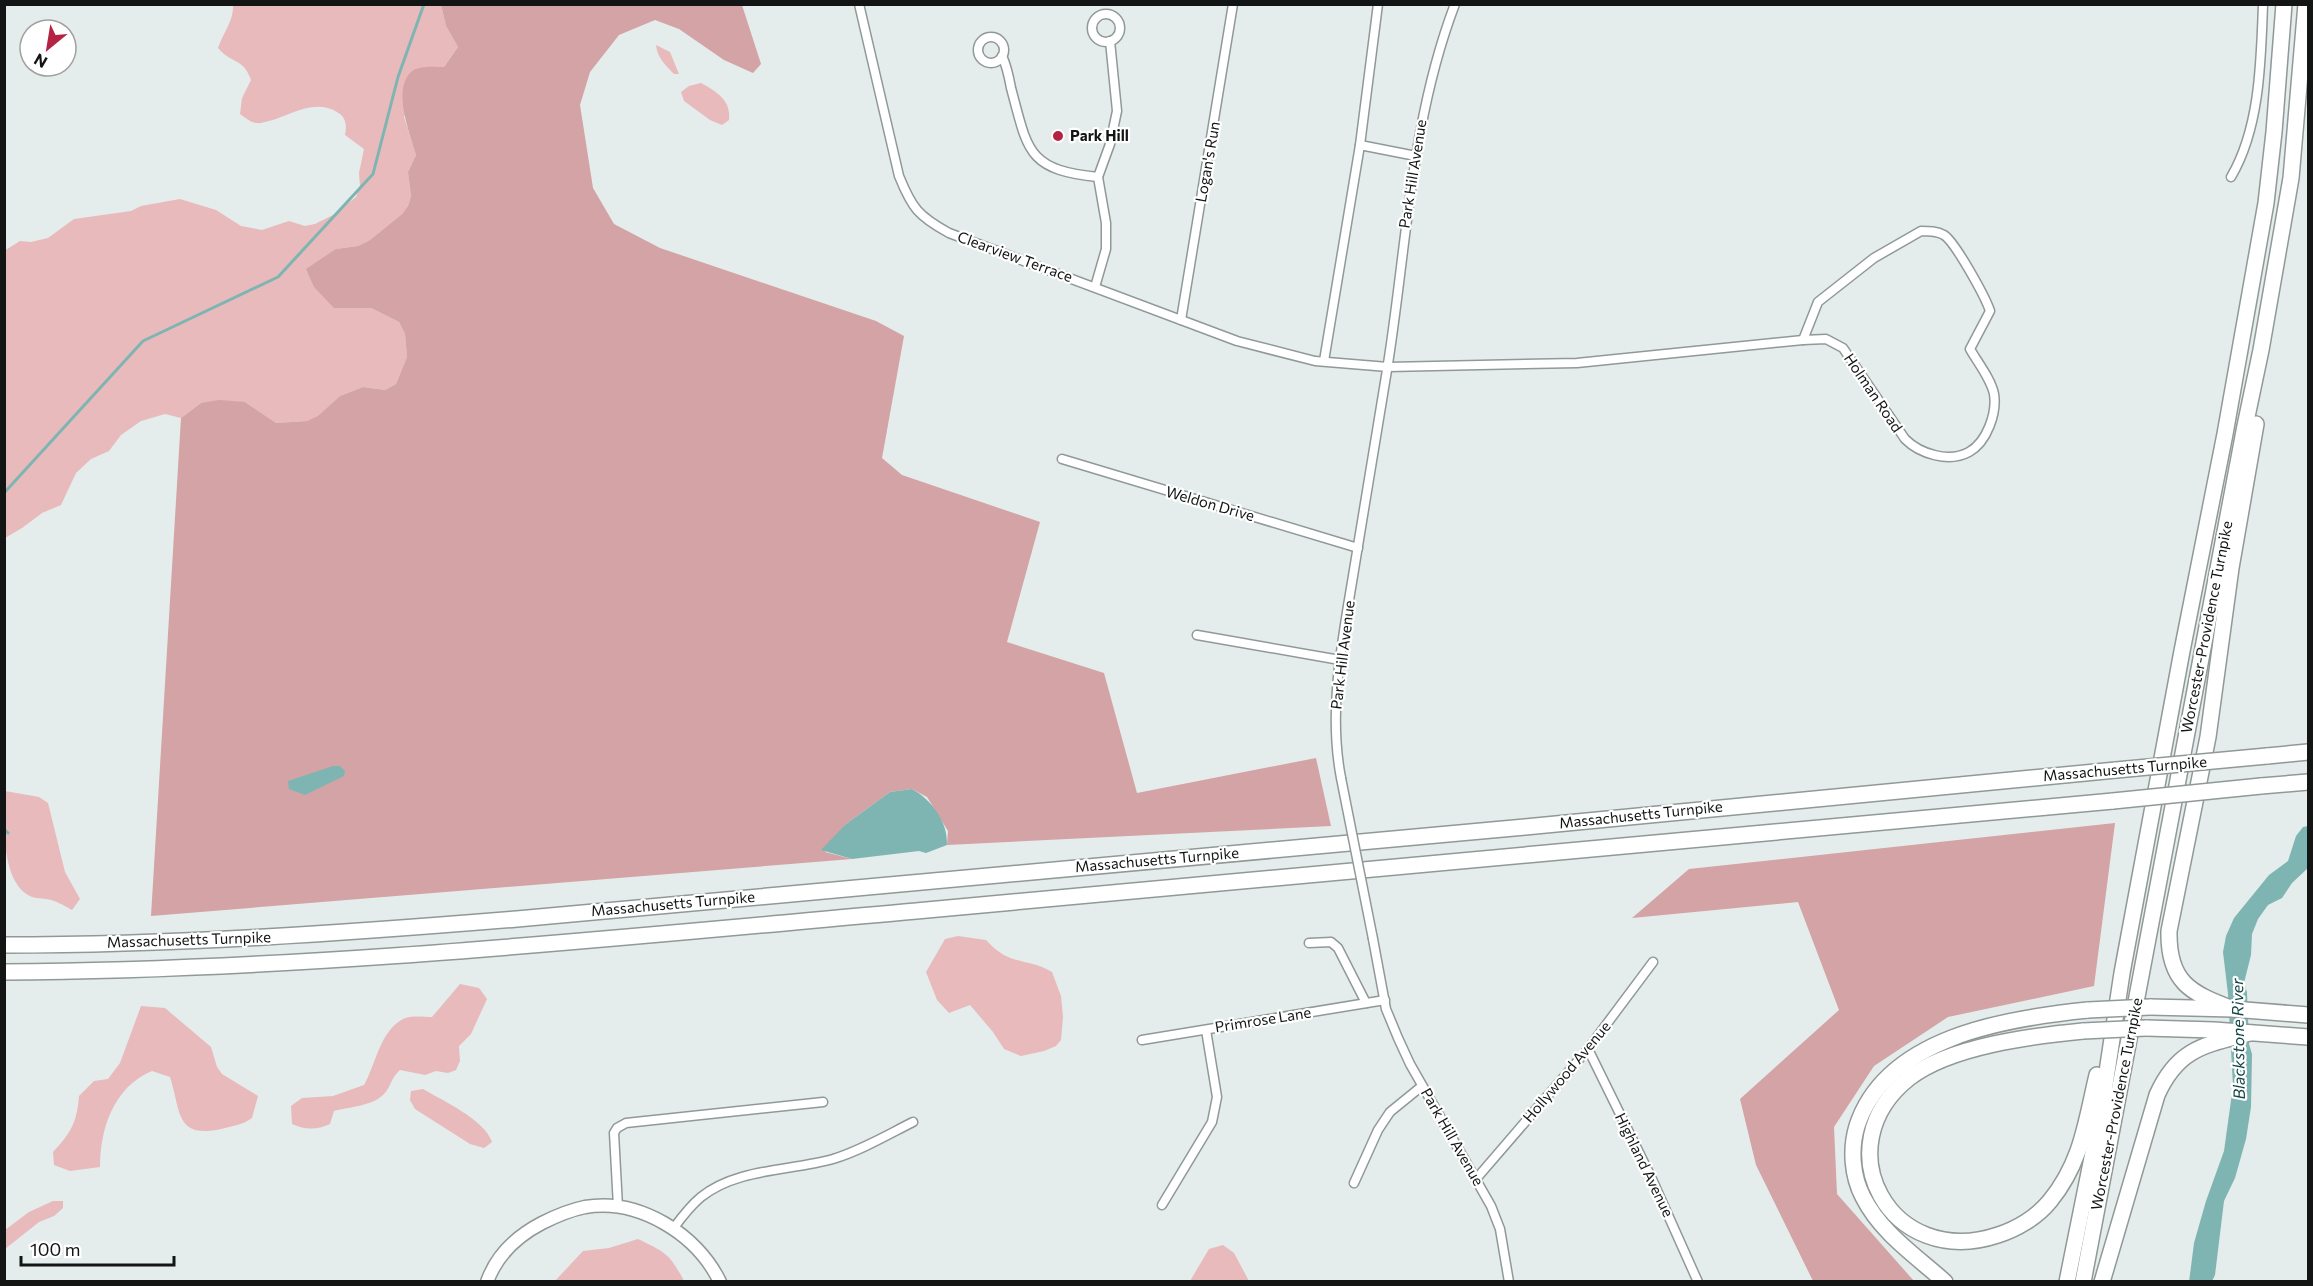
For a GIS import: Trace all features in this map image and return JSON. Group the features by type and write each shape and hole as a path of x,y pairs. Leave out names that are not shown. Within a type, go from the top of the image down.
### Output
{"highway":[{"name":"Worcester-Providence Turnpike","path":"2067,1281 2100,1118 2122,973 2225,434 2266,203 2284,4"},
{"name":"Worcester-Providence Turnpike","path":"2083,1281 2261,350 2291,178 2306,4"},
{"path":"2213,1005 2190,990 2178,977 2170,956 2169,931 2208,737 2231,568 2259,403 2261,350"},
{"name":"Massachusetts Turnpike","path":"4,945 228,939 361,932 517,919 2308,752"},
{"name":"Massachusetts Turnpike","path":"4,972 234,967 392,958 673,934 2308,782"},
{"path":"2122,973 2084,1139 2072,1166 2049,1202 2031,1219 2009,1231 1988,1238 1950,1242 1930,1238 1908,1227 1890,1210 1880,1195 1872,1173 1870,1151 1873,1130 1885,1104 1910,1077 1938,1062 1979,1048 2034,1036 2083,1031 2146,1028 2215,1036 2250,1033 2308,1037"},
{"path":"1945,1281 1894,1238 1864,1199 1856,1182 1853,1160 1854,1136 1861,1115 1887,1076 1902,1063 1933,1047 1986,1027 2016,1019 2088,1010 2213,1005 2308,1015"},
{"path":"2102,1281 2157,1095 2165,1077 2173,1066 2186,1055 2215,1036"}],"street":[{"name":"Clearview Terrace","path":"859,4 899,176 909,202 929,222 949,233 1237,341 1323,361 1388,366"},
{"name":"Logan's Run","path":"1181,320 1223,76 1233,4"},
{"path":"1323,361 1360,145 1378,4"},
{"name":"Park Hill Avenue","path":"1455,4 1443,34 1428,87 1402,241 1388,366 1340,660 1335,725 1336,751 1385,1000 1398,1038 1422,1086 1497,1220 1509,1281"},
{"path":"2231,177 2247,145 2253,122 2263,4"},
{"path":"1095,287 1106,249 1106,223 1098,177 1110,144 1116,111 1110,41"},
{"path":"1002,56 1025,138 1033,153 1043,164 1067,174 1098,177"},
{"path":"1360,145 1416,156"},
{"name":"Holman Road","path":"1388,366 1577,363 1826,339 1844,348 1905,438 1921,451 1944,456 1968,452 1977,444 1989,425 1994,407 1993,390 1970,349 1990,310 1963,260 1946,236 1934,231 1921,231 1888,249 1854,272 1818,302 1803,340"},
{"name":"Weldon Drive","path":"1062,459 1358,548"},
{"path":"1197,635 1340,660"},
{"path":"1309,943 1331,942 1338,948 1366,1004"},
{"name":"Hollywood Avenue","path":"1476,1179 1588,1049 1653,962"},
{"name":"Primrose Lane","path":"1142,1040 1385,1000"},
{"path":"1162,1205 1212,1122 1217,1097 1206,1030"},
{"name":"Highland Avenue","path":"1588,1049 1651,1177 1698,1281"},
{"path":"1354,1184 1378,1130 1390,1112 1422,1086"},
{"path":"618,1207 615,1133 617,1128 624,1124 823,1102"},
{"path":"673,1229 702,1196 725,1184 751,1175 831,1160 857,1151 913,1122"},
{"path":"487,1281 508,1246 537,1226 573,1210 586,1207 618,1207 633,1210 673,1229 697,1247 707,1258 720,1281"}],"shaded area":[{"path":"233,5 441,5 446,26 458,47 444,67 424,67 404,117 416,155 408,172 411,196 408,206 402,214 370,240 358,246 336,249 334,308 371,308 399,322 405,334 407,357 396,384 385,390 363,387 340,396 318,417 307,421 276,423 245,402 201,403 181,418 165,414 141,421 121,435 109,451 91,459 76,473 61,505 42,513 5,538 4,251 20,241 31,242 48,238 74,219 131,211 141,206 180,199 216,210 241,226 262,230 289,221 305,226 315,224 333,215 356,197 360,186 359,173 364,149 345,135 345,122 340,114 328,108 318,107 299,110 258,123 240,114 242,98 251,80 241,64 218,48 230,21"},
{"path":"441,5 742,5 761,64 753,73 724,60 679,29 655,20 619,35 590,72 580,105 593,188 614,224 660,248 876,321 904,336 882,458 902,475 1040,522 1007,642 1104,673 1137,793 1316,758 1331,826 947,845 948,831 927,797 912,789 890,792 846,824 825,852 852,859 151,916 181,418 201,403 219,400 245,402 276,423 307,421 318,416 340,396 363,387 385,390 396,384 407,357 405,334 399,322 371,308 334,308 314,287 306,269 336,249 358,246 370,240 402,214 408,206 411,196 408,172 416,155 404,112 403,90 411,72 422,67 444,67 458,47 446,26"},
{"path":"656,45 670,52 679,74 674,74 665,64"},
{"path":"701,83 722,97 728,107 729,120 722,125 710,120 684,101 681,92 689,86"},
{"path":"5,791 39,797 48,803 65,872 80,899 72,910 49,899 32,897 22,890 14,879 6,850"},
{"path":"2115,823 2094,986 1948,1017 1874,1066 1834,1127 1837,1194 1914,1281 1813,1281 1756,1165 1740,1099 1839,1010 1798,902 1632,918 1689,869"},
{"path":"958,936 986,940 995,949 1011,958 1043,967 1052,972 1061,996 1063,1017 1061,1040 1056,1046 1021,1056 1004,1049 970,1005 949,1013 937,1000 926,972 945,939"},
{"path":"460,984 479,988 487,999 471,1034 459,1046 460,1061 456,1070 448,1073 436,1071 425,1075 400,1070 379,1098 367,1104 334,1111 330,1124 311,1128 292,1124 291,1106 302,1098 333,1096 364,1085 379,1049 395,1024 410,1017 432,1017"},
{"path":"141,1006 165,1008 211,1047 217,1067 222,1074 258,1096 252,1118 241,1124 221,1129 195,1130 182,1120 170,1077 152,1071 127,1088 111,1111 103,1139 100,1167 70,1171 54,1165 53,1152 72,1127 79,1096 94,1081 108,1079 120,1063"},
{"path":"423,1089 472,1118 488,1134 492,1142 484,1148 470,1144 415,1109 410,1100 411,1091"},
{"path":"53,1201 63,1201 63,1208 54,1216 39,1222 5,1249 5,1230 29,1212"},
{"path":"638,1239 666,1255 684,1281 555,1281 583,1251 609,1248"},
{"path":"1223,1245 1234,1253 1249,1281 1190,1281 1209,1249"}],"water":[{"path":"333,766 340,766 345,771 344,776 305,795 289,789 288,781"},
{"path":"912,789 932,805 942,820 947,845 926,853 919,851 852,859 821,850 846,824 890,792"},
{"name":"Blackstone River","path":"2308,826 2308,868 2292,883 2282,898 2268,905 2258,919 2252,934 2251,955 2244,983 2247,992 2249,1044 2252,1054 2251,1107 2246,1139 2235,1178 2224,1201 2215,1275 2212,1281 2189,1282 2194,1243 2224,1151 2233,1086 2228,994 2223,952 2226,936 2234,918 2269,875 2288,861 2296,836 2303,827"}],"waterway":[{"path":"4,493 143,341 278,277 373,174 398,77 424,4"},
{"path":"4,829 8,833"}],"place":[{"name":"Park Hill","path":"1058,136"}]}
